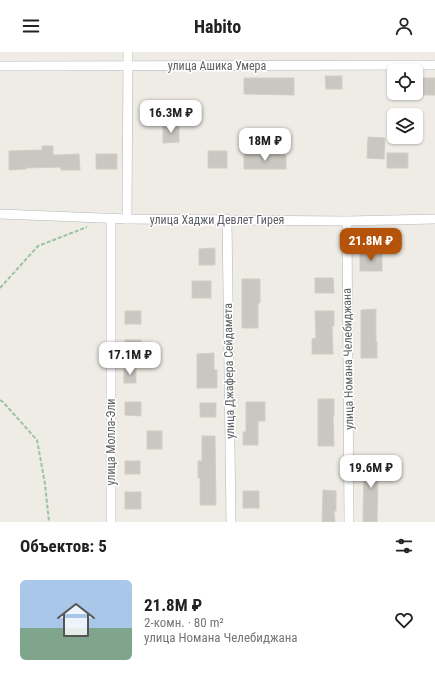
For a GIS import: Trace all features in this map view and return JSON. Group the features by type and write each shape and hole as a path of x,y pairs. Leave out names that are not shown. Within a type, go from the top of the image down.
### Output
{"street":[{"path":"127,219 128,52"},
{"name":"улица Ашика Умера","path":"0,66 435,65"},
{"name":"улица Хаджи Девлет Гирея","path":"0,214 127,219 347,221 435,219"},
{"name":"улица Молла-Эли","path":"111,218 111,522"},
{"name":"улица Джафера Сейдамета","path":"227,219 231,522"},
{"name":"улица Номана Челебиджана","path":"347,221 349,522"}],"path":[{"path":"0,288 38,246 89,227"},
{"path":"0,400 37,440 45,484 49,522"}],"building":[{"path":"325,76 342,76 342,89 326,89"},
{"path":"244,78 294,78 294,95 244,94"},
{"path":"423,78 435,78 435,95 423,95"},
{"path":"163,125 179,125 179,142 163,143"},
{"path":"368,137 385,138 384,159 367,158"},
{"path":"42,146 53,146 53,155 79,154 80,170 61,170 61,167 9,170 9,151 42,150"},
{"path":"208,151 227,151 227,168 208,168"},
{"path":"387,153 408,153 408,168 387,168"},
{"path":"96,154 117,154 117,169 96,169"},
{"path":"244,154 286,155 286,169 244,169"},
{"path":"215,248 215,265 199,265 199,249"},
{"path":"360,253 382,253 382,271 360,271"},
{"path":"315,278 333,278 334,293 315,293"},
{"path":"242,279 260,279 258,328 242,328"},
{"path":"192,281 211,281 211,298 192,298"},
{"path":"376,309 377,358 361,358 361,310"},
{"path":"125,311 141,311 141,324 125,324"},
{"path":"315,311 334,311 334,326 332,326 333,354 312,354 312,339 316,338"},
{"path":"125,340 141,340 141,354 125,354"},
{"path":"214,353 214,370 217,370 217,388 197,388 197,354"},
{"path":"124,369 136,369 136,383 124,383"},
{"path":"318,399 334,399 334,446 318,446"},
{"path":"125,402 141,402 141,416 125,415"},
{"path":"246,402 265,402 265,421 258,421 258,445 243,445 243,432 246,432"},
{"path":"200,403 216,403 216,417 200,417"},
{"path":"147,431 162,431 162,449 147,449"},
{"path":"202,436 215,436 216,505 200,505 200,478 198,478 198,461 202,461"},
{"path":"382,460 383,479 378,479 377,522 363,522 364,461"},
{"path":"125,461 140,461 140,474 125,474"},
{"path":"323,490 336,491 336,511 334,511 335,522 322,522"},
{"path":"243,491 259,491 259,508 243,508"},
{"path":"125,492 141,492 141,509 125,509"}]}
